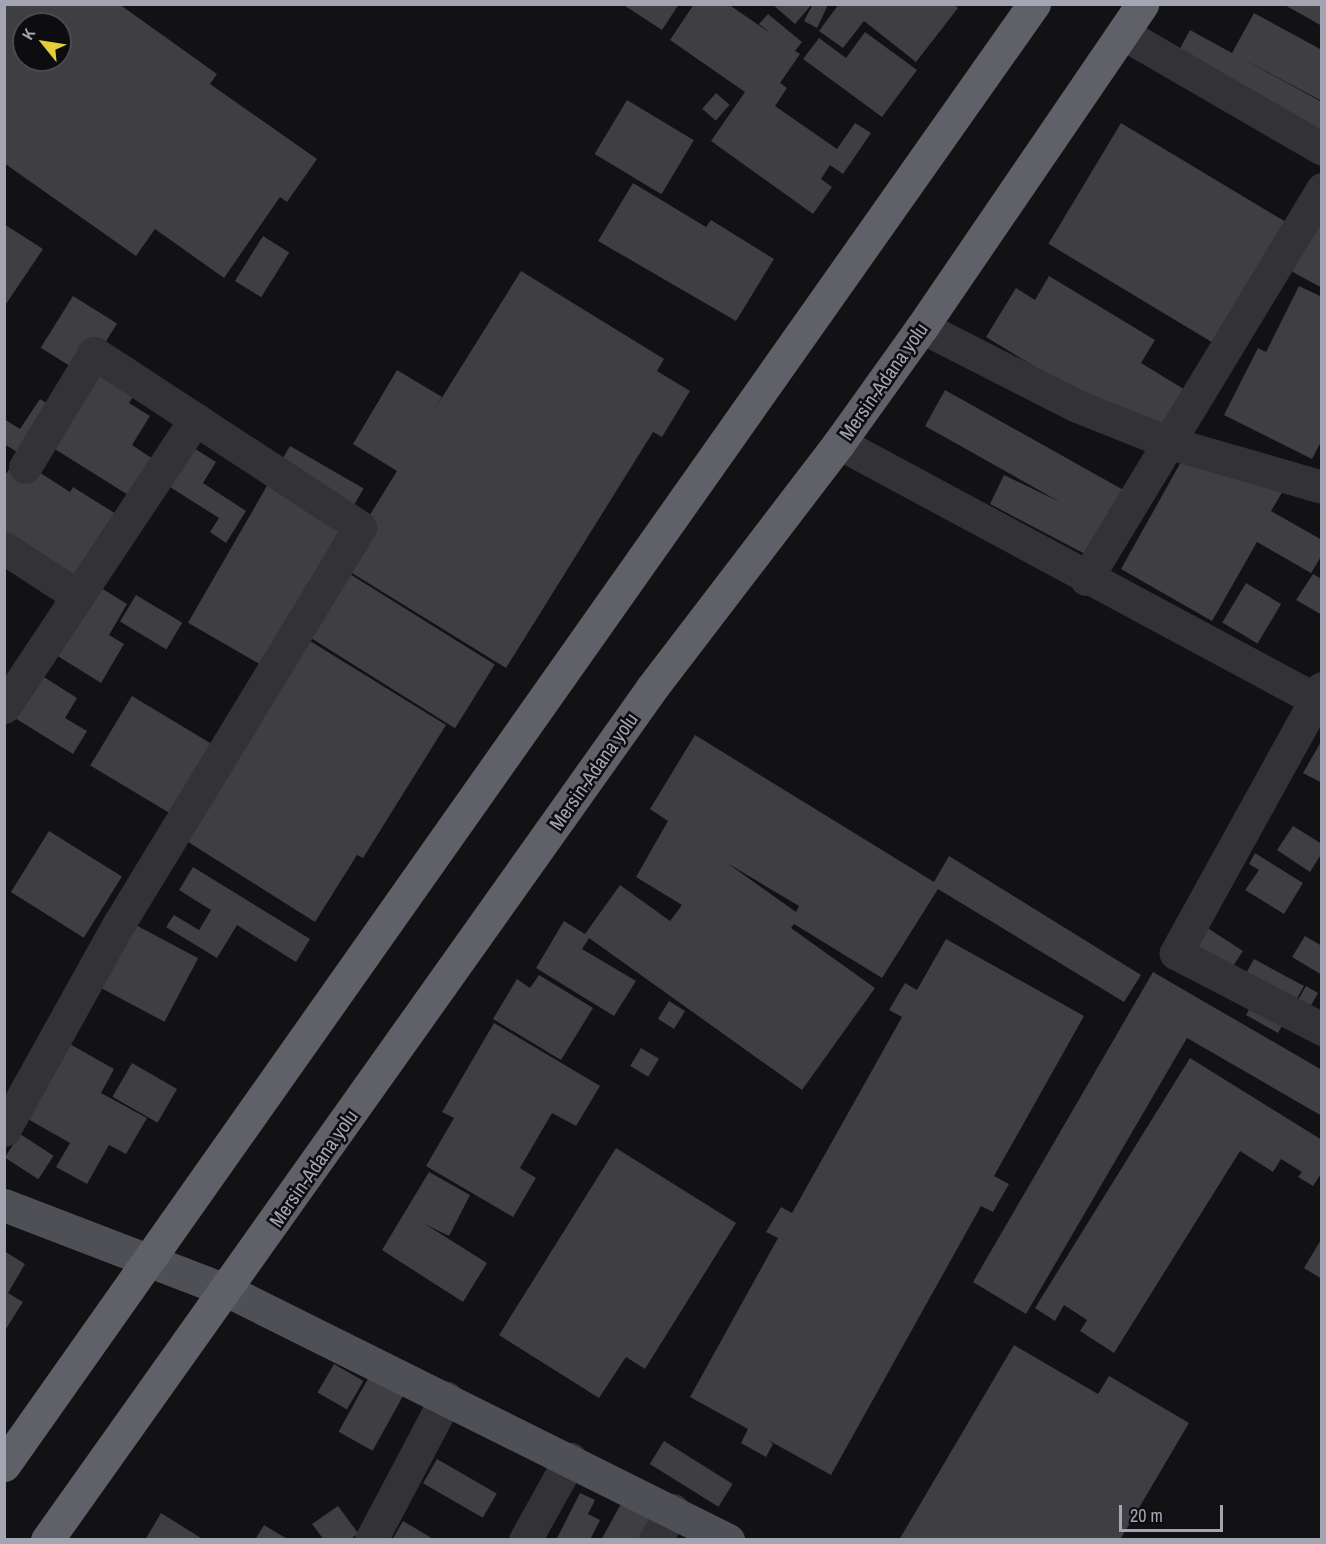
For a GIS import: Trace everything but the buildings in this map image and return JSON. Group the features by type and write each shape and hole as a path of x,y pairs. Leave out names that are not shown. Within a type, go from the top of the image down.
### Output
{"highway":[{"path":"4,1465 1034,4"},
{"name":"Mersin-Adana yolu","path":"47,1539 651,689 839,443 922,327 1124,34 1142,4"}],"main road":[{"path":"4,1205 226,1290 728,1539"}],"street":[{"path":"1124,34 1322,149"},
{"path":"1086,579 1322,189"},
{"path":"922,327 1077,406 1170,443 1322,487"},
{"path":"4,1130 120,922 360,527 94,353 25,467"},
{"path":"4,707 195,418"},
{"path":"839,443 1086,579 1319,697 1176,953 1322,1029"},
{"path":"4,548 78,596"},
{"path":"371,1539 446,1398"},
{"path":"525,1539 570,1460"},
{"path":"656,1539 673,1510"}]}
